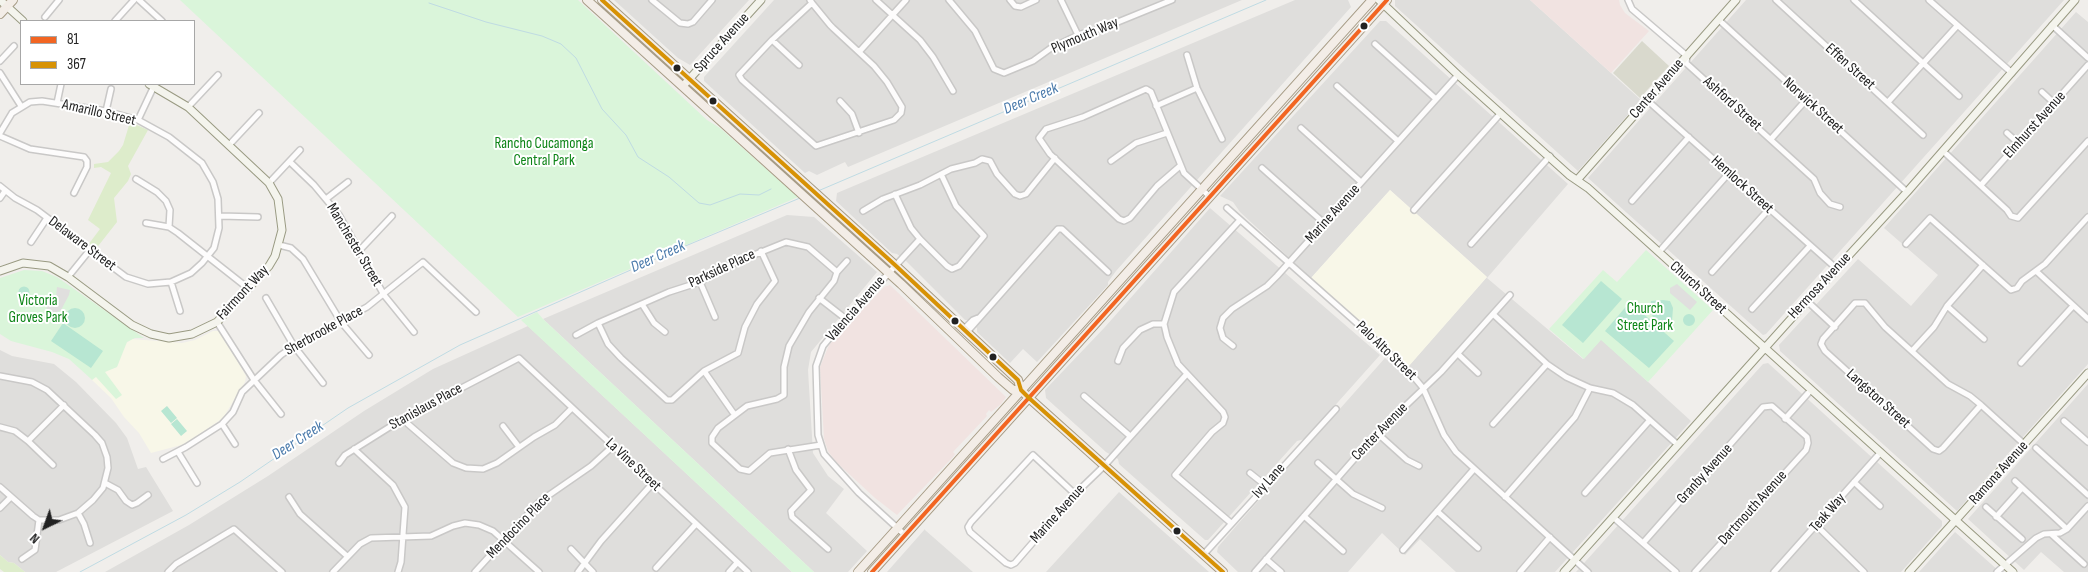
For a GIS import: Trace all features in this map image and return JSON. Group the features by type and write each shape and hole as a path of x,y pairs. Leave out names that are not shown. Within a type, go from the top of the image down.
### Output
{"main road":[{"path":"0,14 13,0"},
{"path":"587,0 888,272 1013,390 1021,390"},
{"path":"602,0 895,265 1018,380 1021,390 1029,398 1223,572"},
{"path":"858,572 1371,0"},
{"path":"872,572 1383,2"}],"street":[{"path":"0,0 22,20"},
{"path":"45,17 59,0"},
{"path":"116,20 134,0"},
{"path":"139,0 161,20"},
{"path":"652,0 680,23 688,24 693,22 712,0"},
{"name":"Spruce Avenue","path":"683,86 761,0"},
{"path":"876,0 920,40 933,57 953,91"},
{"path":"859,52 906,0"},
{"name":"Plymouth Way","path":"950,0 975,30 994,69 999,73 1004,73 1033,61 1051,48 1078,35 1113,24 1172,0"},
{"path":"1010,0 1015,6 1021,6 1036,0"},
{"path":"1061,0 1078,35"},
{"name":"Church Street","path":"1371,0 1383,2 1458,75 1569,175 1578,179 1810,391 2013,572"},
{"name":"Ashford Street","path":"1628,0 1632,9 1687,56 1686,63 1814,179 1820,194 1830,204 1840,207"},
{"name":"Center Avenue","path":"1578,179 1736,0"},
{"name":"Effen Street","path":"1776,0 1924,134"},
{"path":"1854,0 1959,96"},
{"path":"1929,0 2012,73"},
{"name":"Hermosa Avenue","path":"1564,572 1764,348 1908,192 2075,0"},
{"path":"811,1 832,28 888,82 900,101 901,113 894,120 816,146 742,80 739,75 772,40 811,1"},
{"name":"Norwick Street","path":"1719,20 1908,192"},
{"path":"2052,25 2088,58"},
{"path":"1888,102 1957,26"},
{"path":"772,40 799,65"},
{"path":"1375,44 1436,99"},
{"path":"0,61 14,46"},
{"path":"1187,55 1197,88 1222,139"},
{"name":"Elmhurst Avenue","path":"1981,185 2088,65"},
{"path":"0,73 21,106 12,113 0,134 30,149 84,158 87,162 87,167 74,193"},
{"path":"188,107 218,75"},
{"name":"Marine Avenue","path":"1234,346 1223,338 1220,328 1223,318 1232,309 1267,286 1458,75"},
{"path":"57,104 61,85"},
{"path":"138,120 151,85"},
{"name":"Fairmont Way","path":"0,271 23,263 49,266 68,277 132,325 151,334 169,338 181,337 201,331 218,322 269,266 279,245 282,230 282,214 278,199 269,183 230,144 188,107 151,85"},
{"path":"1337,86 1398,141"},
{"path":"1156,106 1197,88"},
{"path":"106,111 111,89"},
{"path":"1180,166 1157,186 1130,218 1124,221 1119,219 1055,158 1039,138 1042,133 1146,89 1151,92 1180,166 1209,196"},
{"path":"2042,92 2054,103"},
{"path":"840,100 852,114 859,133"},
{"path":"1770,139 1806,100"},
{"name":"Hemlock Street","path":"1648,101 1837,269"},
{"name":"Amarillo Street","path":"21,106 30,102 106,111 138,120 170,137 202,163 213,182 220,216"},
{"path":"230,144 259,113"},
{"path":"1414,210 1501,113"},
{"path":"1301,128 1361,182"},
{"path":"2007,132 2018,143"},
{"path":"1111,160 1136,143 1167,133"},
{"path":"1632,201 1689,137"},
{"path":"1943,151 1981,185 2011,216 2018,218 2088,141"},
{"path":"269,183 300,150"},
{"path":"1471,244 1550,156"},
{"path":"863,211 895,194 920,186 940,174 987,159 1007,185 1020,196 1026,194 1055,158"},
{"name":"Manchester Street","path":"290,162 326,199 360,250 384,295 414,332"},
{"path":"1262,168 1324,223"},
{"path":"1659,252 1728,173"},
{"path":"895,194 910,228 946,266 952,269 959,266 984,236 956,206 940,174"},
{"path":"136,179 157,192 166,202 170,210 169,227"},
{"path":"326,199 348,182"},
{"name":"Delaware Street","path":"0,186 47,218 126,277 148,284 171,282"},
{"path":"0,198 5,191"},
{"name":"Palo Alto Street","path":"1227,208 1359,325 1423,388 1444,435 1456,452 1588,572"},
{"path":"1712,272 1769,209"},
{"path":"180,310 171,282 191,273 208,256 217,238 220,216 258,217"},
{"path":"360,250 392,216"},
{"path":"1906,244 1930,218 2011,290 2017,288 2022,281 2036,272 2088,217"},
{"path":"31,242 47,218"},
{"path":"1230,523 1175,475 1212,432 1223,423 1224,417 1174,359 1164,324 1174,292 1240,220"},
{"path":"146,223 169,227 249,289"},
{"path":"965,331 1058,229 1062,229 1108,272"},
{"name":"Valencia Avenue","path":"905,535 838,472 824,454 820,445 816,404 816,366 823,346 888,272 920,239"},
{"name":"Parkside Place","path":"576,335 598,323 669,292 700,282 734,263 786,242 808,247 837,272"},
{"path":"279,245 291,248 304,259 341,322 369,356"},
{"path":"1752,309 1810,246"},
{"path":"68,277 89,251"},
{"path":"598,323 608,344 621,358 667,400 672,400 704,371 738,353 745,327 756,304 775,281 761,251"},
{"path":"820,445 770,453 749,471 740,469 712,443 712,437 718,428 747,406 784,395 784,367 789,346 819,298 834,281 837,272 847,261"},
{"name":"Sherbrooke Place","path":"163,459 178,452 222,424 232,412 242,392 294,346 341,322 384,295 422,262 476,312"},
{"path":"1912,351 1934,327 1947,306 1983,265"},
{"path":"2036,272 2088,319"},
{"path":"700,282 715,317"},
{"name":"Center Avenue","path":"1254,572 1376,433 1458,354 1510,295"},
{"path":"266,298 294,346 323,383"},
{"path":"819,298 846,319"},
{"path":"1807,301 1835,327 1855,303 1865,303 1885,327 1948,384 1970,396 2024,444"},
{"path":"642,304 654,323 665,332"},
{"path":"1947,306 1984,338"},
{"path":"2021,364 2074,306"},
{"path":"1494,315 1547,364 1566,377 1590,388 1613,394 1633,405 1678,444"},
{"path":"218,322 254,380 281,414"},
{"path":"1118,361 1123,348 1140,330 1153,324 1164,324"},
{"name":"Langston Street","path":"1835,327 1823,339 1821,344 1825,352 1933,448 1939,451 1944,448 1981,405"},
{"path":"1458,354 1478,373"},
{"name":"La Vine Street","path":"519,358 748,572"},
{"name":"Stanislaus Place","path":"339,463 345,455 404,418 519,358"},
{"path":"1493,424 1547,364"},
{"path":"704,371 734,414"},
{"name":"Ramona Avenue","path":"1909,572 2088,373"},
{"name":"Marine Avenue","path":"1075,494 1042,464 1038,457 1032,455 968,527 970,532 1011,566 1186,375"},
{"path":"0,376 38,384 64,405 102,443 107,457 106,482 93,500 78,513 60,520 40,520 26,512 0,487"},
{"path":"1505,497 1575,417 1590,388"},
{"path":"1785,419 1810,391"},
{"path":"1084,396 1130,436"},
{"path":"28,441 64,405"},
{"name":"Granby Avenue","path":"1643,544 1767,405 1772,406 1785,419"},
{"path":"404,418 408,424 453,463 466,468 483,469 497,463 554,425 572,408"},
{"name":"Ivy Lane","path":"1204,554 1230,523 1336,410"},
{"name":"Dartmouth Avenue","path":"1695,572 1806,450 1807,437 1785,419"},
{"path":"1585,493 1650,420"},
{"path":"2064,421 2088,442"},
{"path":"222,424 235,444"},
{"path":"0,426 15,432 28,441 53,465"},
{"path":"503,426 519,447"},
{"path":"1376,433 1407,460 1419,466"},
{"name":"Mendocino Place","path":"475,572 539,502 553,490 591,466 613,446"},
{"path":"2036,448 2088,495"},
{"path":"354,449 393,485 402,497 405,506 404,537 398,572"},
{"path":"788,449 796,470 810,490 792,511 792,517 828,549"},
{"path":"178,452 197,482"},
{"name":"Teak Way","path":"1774,572 1817,526 1880,452"},
{"path":"1318,463 1353,494 1382,508"},
{"path":"1403,550 1474,469"},
{"path":"1250,473 1265,485"},
{"path":"106,482 118,490 126,501 132,505 137,504 148,495"},
{"path":"1854,482 1880,506"},
{"path":"2015,482 2067,529"},
{"path":"578,572 601,541 653,484"},
{"path":"1996,517 2022,488"},
{"path":"289,497 300,514 347,556"},
{"path":"0,508 11,498"},
{"path":"1986,507 2022,540"},
{"path":"1997,572 2036,538 2067,529 2087,511"},
{"path":"1437,512 1478,548"},
{"path":"78,513 90,543"},
{"path":"1304,516 1343,551"},
{"path":"1613,517 1676,572"},
{"path":"22,559 35,550 40,520"},
{"path":"333,572 347,556 371,538 432,536 453,526 465,523 479,525 493,531 539,572"},
{"path":"656,568 696,524"},
{"path":"1817,526 1864,572"},
{"path":"168,572 176,564 234,529 282,572"},
{"path":"2051,534 2084,564"},
{"path":"1520,572 1550,537"},
{"path":"571,549 593,572"},
{"path":"1266,559 1281,572"},
{"path":"729,572 737,563"},
{"path":"1780,567 1785,572"}],"shaded area":[{"path":"614,0 749,0 690,65 678,58"},
{"path":"774,0 1242,0 848,167 845,162 817,175 809,171 805,173 704,81 704,77"},
{"path":"1295,0 1348,0 1351,7 1116,271 1108,285 1037,362 1023,349 1010,363 977,332 977,328 968,320 965,320 906,261 897,254 892,253 836,201 837,193"},
{"path":"1395,0 1530,0 1641,100 1578,171 1395,6"},
{"path":"1530,0 1619,0 1625,13 1649,31 1611,73"},
{"path":"1746,0 2064,0 1766,334 1763,335 1588,178"},
{"path":"2076,12 2088,22 2088,364 1957,511 1780,351 1779,345 1858,259 1911,306 1938,275 1884,228"},
{"path":"1380,21 1386,21 1568,184 1487,278 1583,359 1601,339 1691,421 1555,572 1456,572 1420,539 1405,555 1382,533 1348,572 1238,572 1217,552 1218,547 1237,525 1385,358 1402,373 1487,277 1390,190 1311,278 1240,212 1233,202 1220,196"},
{"path":"1642,41 1669,66 1640,98 1613,73"},
{"path":"1390,190 1487,277 1409,366 1311,278"},
{"path":"1210,208 1380,355 1305,439 1297,441 1208,540 1205,540 1119,464 1118,459 1106,452 1046,398 1045,390 1105,327"},
{"path":"787,215 814,217 877,272 811,352 808,370 813,453 828,476 844,489 826,513 867,551 848,572 814,572 543,319"},
{"path":"1677,284 1697,302 1690,310 1670,293 1670,288"},
{"path":"890,285 1006,397 991,412 989,410 986,414 987,416 953,452 955,454 953,457 897,515 875,498 835,461 828,451 824,439 820,367 829,345 884,287"},
{"path":"57,287 70,290 69,295 61,310 49,316 46,305 56,297"},
{"path":"528,326 792,572 105,572 189,525 268,476 364,411 433,369"},
{"path":"213,331 219,331 223,337 246,376 245,382 223,418 185,444 151,453 139,433 124,417 111,398 92,380 100,373 117,367 125,344 132,339 182,343 195,340"},
{"path":"0,350 12,356 54,364 76,382 116,423 127,438 138,469 146,467 173,511 56,572 25,572 0,555"},
{"path":"1768,363 1942,521 1942,526 1901,572 1576,572 1763,364"},
{"path":"2088,384 2088,572 2064,572 2041,552 2024,570 1968,519"},
{"path":"1119,492 1209,572 1046,572"},
{"path":"925,530 973,572 887,572"},
{"path":"1955,532 2000,572 1919,572"}],"green space":[{"name":"Rancho Cucamonga Central Park","path":"180,0 578,0 707,120 720,128 798,197 518,317"},
{"path":"130,122 148,130 128,166 131,174 128,181 114,198 117,222 95,250 88,245 100,229 88,220 111,173 101,167 94,168 94,164 108,162 119,151 123,145"},
{"name":"Church Street Park","path":"1646,250 1713,310 1648,382 1601,340 1584,359 1549,329 1603,270 1617,282"},
{"name":"Victoria Groves Park","path":"24,270 42,271 57,277 144,338 135,338 127,342 117,367 105,372 122,395 116,399 96,377 92,380 69,359 52,352 11,341 0,334 0,278"},
{"path":"1601,281 1622,299 1583,343 1562,325"},
{"path":"24,286 30,292 24,298 18,292"},
{"path":"1651,301 1670,301 1673,308 1672,321 1662,323 1654,319 1650,311"},
{"path":"1630,302 1674,341 1649,368 1605,331"},
{"path":"71,308 79,308 85,314 85,322 79,328 71,328 65,322 65,314"},
{"path":"537,312 814,572 792,572 521,320"},
{"path":"1687,314 1691,314 1695,320 1691,326 1687,326 1683,322 1683,318"},
{"path":"63,323 103,351 91,368 51,341"},
{"path":"167,406 177,418 171,423 161,411"},
{"path":"177,419 187,431 181,436 171,424"},
{"path":"0,555 25,572 4,572 0,569"}],"waterway":[{"name":"Deer Creek","path":"818,191 1266,0"},
{"path":"429,3 486,22 542,36 561,44 576,58 602,109 626,135 638,157 669,177 699,203 710,205 740,194 759,195 771,189"},
{"name":"Deer Creek","path":"80,572 186,515 240,482 348,408 460,345 800,198"}],"transit line":[{"name":"367","path":"602,0 895,265 1018,380 1021,390 1029,398 1223,572"},
{"name":"81","path":"872,572 1387,0"}]}
